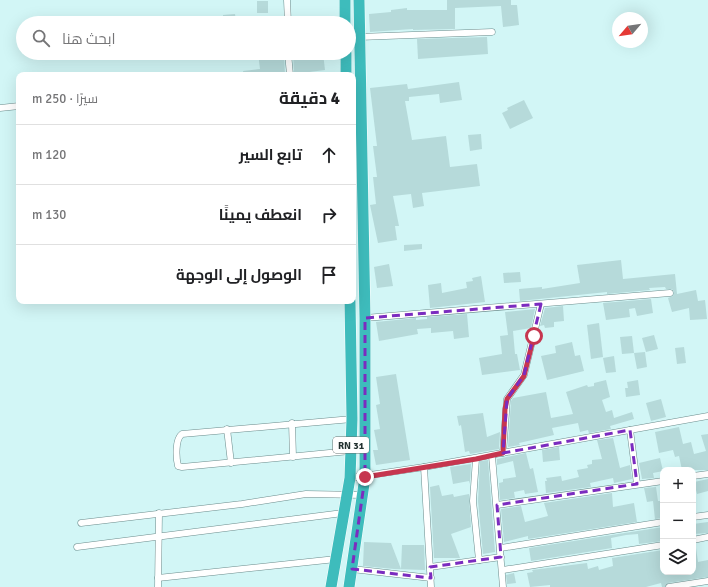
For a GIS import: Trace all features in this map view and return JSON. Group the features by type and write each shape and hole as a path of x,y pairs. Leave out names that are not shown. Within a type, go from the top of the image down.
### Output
{"highway":[{"path":"344,0 345,16"},
{"name":"RN 31","path":"349,587 365,477 366,318 359,0"},
{"path":"346,60 346,72"},
{"name":"RN 31","path":"331,587 350,478 352,419 350,304"}],"street":[{"path":"287,0 288,16"},
{"path":"359,37 492,32"},
{"path":"289,60 290,72"},
{"path":"0,108 16,106"},
{"path":"366,318 670,293"},
{"path":"503,453 505,409 507,399 524,376 541,304"},
{"path":"350,478 365,477 476,459 708,416"},
{"path":"350,452 182,468 177,464 179,436 185,433 352,419"},
{"path":"292,423 293,457"},
{"path":"227,429 231,463"},
{"path":"630,430 637,484"},
{"path":"492,456 503,570 503,587"},
{"path":"476,459 473,501 479,560"},
{"path":"424,467 431,587"},
{"path":"696,476 708,474"},
{"path":"497,505 660,481"},
{"path":"81,523 242,504 306,494 363,495"},
{"path":"158,587 159,513"},
{"path":"77,547 343,514"},
{"path":"696,517 708,515"},
{"path":"501,548 660,522"},
{"path":"696,539 708,537"},
{"path":"503,570 660,544"},
{"path":"430,567 501,557"},
{"path":"158,578 336,559"},
{"path":"352,569 431,578"},
{"path":"669,587 708,581"}],"highlighted area":[{"path":"541,304 524,375 507,399 503,453 630,430 637,484 497,505 501,557 430,567 431,578 352,569 365,477 365,318"}],"building":[{"path":"447,0 511,0 511,5 517,5 519,25 503,27 501,6 455,8 455,29 413,29 370,32 369,14 391,12 391,10 407,8 407,10 447,10"},
{"path":"257,1 268,1 268,13 257,13"},
{"path":"235,14 235,16 223,16"},
{"path":"487,37 488,54 418,59 417,39"},
{"path":"259,60 284,60 285,72 243,71 260,69"},
{"path":"293,60 324,60 325,70 294,72"},
{"path":"459,82 462,100 440,103 439,94 409,97 409,101 405,101 412,140 446,136 450,167 477,164 480,186 422,193 424,206 413,208 411,194 393,196 399,226 395,226 397,240 378,243 370,205 376,204 373,177 377,177 373,146 377,146 370,88 407,84 408,89"},
{"path":"524,100 533,118 510,129 502,113 508,110 507,108"},
{"path":"481,134 482,149 470,151 468,135"},
{"path":"422,244 422,249 404,251 404,245"},
{"path":"621,260 623,279 675,274 677,294 696,290 698,301 705,300 707,319 690,320 689,308 672,312 668,298 673,296 674,292 672,289 666,289 665,287 649,288 650,290 607,294 607,292 520,301 519,289 542,287 542,289 580,283 577,265"},
{"path":"389,264 393,286 377,288 374,267"},
{"path":"520,272 521,282 504,283 503,273"},
{"path":"481,276 485,302 430,308 428,285 441,283 442,293 467,288 466,282 473,281 472,278"},
{"path":"651,299 653,313 637,316 635,308 629,309 630,317 606,320 603,303"},
{"path":"563,306 564,321 554,322 554,327 545,328 544,325 540,326 545,308"},
{"path":"535,309 531,328 513,331 515,354 517,354 520,370 482,375 479,358 502,354 500,336 508,335 505,312"},
{"path":"467,314 469,337 454,339 453,331 431,333 431,328 417,329 418,334 379,341 376,322 416,318 416,320 427,319 427,317"},
{"path":"599,323 603,357 591,359 587,325"},
{"path":"654,335 658,349 646,352 642,338"},
{"path":"632,336 634,353 622,354 620,337"},
{"path":"572,342 575,356 580,355 584,371 547,380 541,356 556,353 555,346"},
{"path":"684,347 686,363 677,364 675,348"},
{"path":"645,352 647,367 637,369 634,353"},
{"path":"614,356 616,372 606,373 603,358"},
{"path":"396,374 410,460 376,465 373,450 378,450 374,430 380,429 376,405 380,404 376,377"},
{"path":"606,380 610,397 602,400 606,412 612,410 614,418 632,412 634,419 610,426 611,429 589,433 588,430 580,432 578,423 552,428 554,435 508,447 511,401 513,398 546,392 551,418 573,414 566,392 587,385 588,387 594,386 594,383"},
{"path":"638,380 640,395 626,397 625,388 628,388 627,382"},
{"path":"661,399 666,417 651,421 646,403"},
{"path":"483,413 487,437 500,432 499,449 470,454 469,451 465,452 461,425 459,426 457,416"},
{"path":"679,427 683,444 691,442 694,454 706,451 701,435 708,434 708,470 696,470 696,467 681,467 679,456 675,457 673,450 659,453 655,432"},
{"path":"613,438 620,468 630,465 632,479 614,483 613,478 590,483 591,487 546,493 546,478 561,476 562,481 579,477 577,470 588,468 587,465 592,464 592,460 602,459 597,440"},
{"path":"559,447 560,460 543,462 542,450"},
{"path":"526,453 530,469 533,468 538,492 525,494 524,490 514,492 515,498 500,500 499,483 503,482 503,479 516,477 513,461 497,465 497,459"},
{"path":"660,458 662,467 660,467 660,472 653,473 654,478 642,479 639,463"},
{"path":"488,460 495,552 483,554 478,501 480,461"},
{"path":"471,464 470,484 469,481 453,484 450,467"},
{"path":"708,479 708,491 697,494 696,482"},
{"path":"439,485 442,496 453,494 454,497 469,494 471,527 451,534 460,558 434,558 430,487"},
{"path":"656,487 658,501 660,501 660,518 655,519 653,501 647,502 644,488"},
{"path":"612,493 613,507 634,503 637,522 528,539 528,536 504,542 501,509 521,506 525,522 548,516 544,503"},
{"path":"708,522 708,533 696,534 696,524"},
{"path":"660,527 660,541 639,544 638,534 626,535 611,538 612,548 531,561 529,548"},
{"path":"364,542 391,543 401,569 402,545 424,545 425,570 394,569 363,566"},
{"path":"696,548 698,562 708,560 708,577 668,583 665,587 662,587 661,583 646,587 550,587 550,585 530,587 527,573 533,572 532,570 587,563 588,569 598,566 599,570 613,566 612,558 660,550 660,575 696,575"},
{"path":"514,573 516,583 507,584 506,575"}],"route":[{"path":"365,477 476,459 503,453 505,409 507,399 524,376 534,336"}]}
